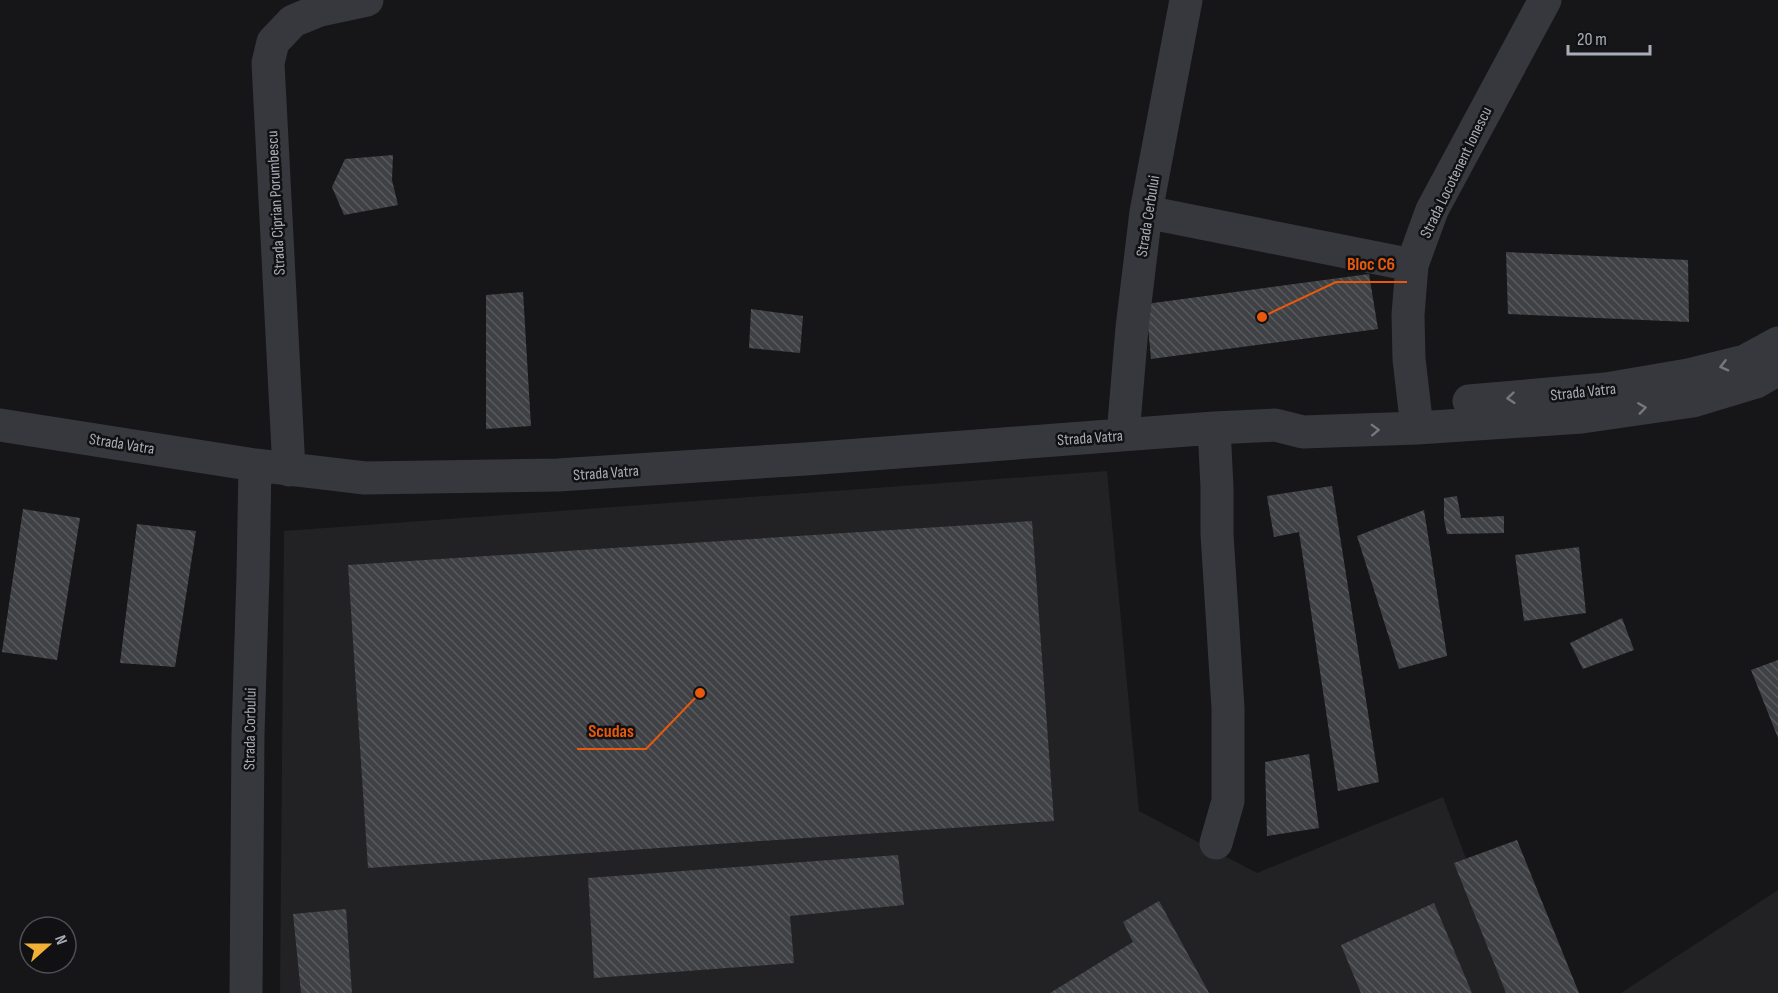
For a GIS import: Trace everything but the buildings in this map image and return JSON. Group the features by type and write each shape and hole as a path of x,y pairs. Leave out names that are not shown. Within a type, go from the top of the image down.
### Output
{"street":[{"name":"Strada Ciprian Porumbescu","path":"289,470 268,63 273,42 293,21 320,10 367,0"},
{"name":"Strada Cerbului","path":"1123,435 1132,328 1146,212 1186,0"},
{"name":"Strada Locotenent Ionescu","path":"1415,417 1408,326 1412,265 1438,200 1545,0"},
{"path":"1146,212 1412,265"},
{"name":"Strada Vatra","path":"1690,388 1778,343"},
{"name":"Strada Vatra","path":"0,425 289,470 365,478 558,475 1214,428 1275,425 1304,432 1415,417 1607,401 1690,388 1756,382 1778,369"},
{"path":"1214,428 1217,534 1228,708 1228,801 1216,843"},
{"name":"Strada Corbului","path":"246,993 248,734 255,465"}],"shaded area":[{"path":"1107,471 1139,811 1257,873 1443,797 1516,993 280,993 284,531"},
{"path":"1778,890 1778,993 1621,993"}],"place":[{"name":"Bloc C6","path":"1262,317"},
{"name":"Scudas","path":"700,693"}]}
